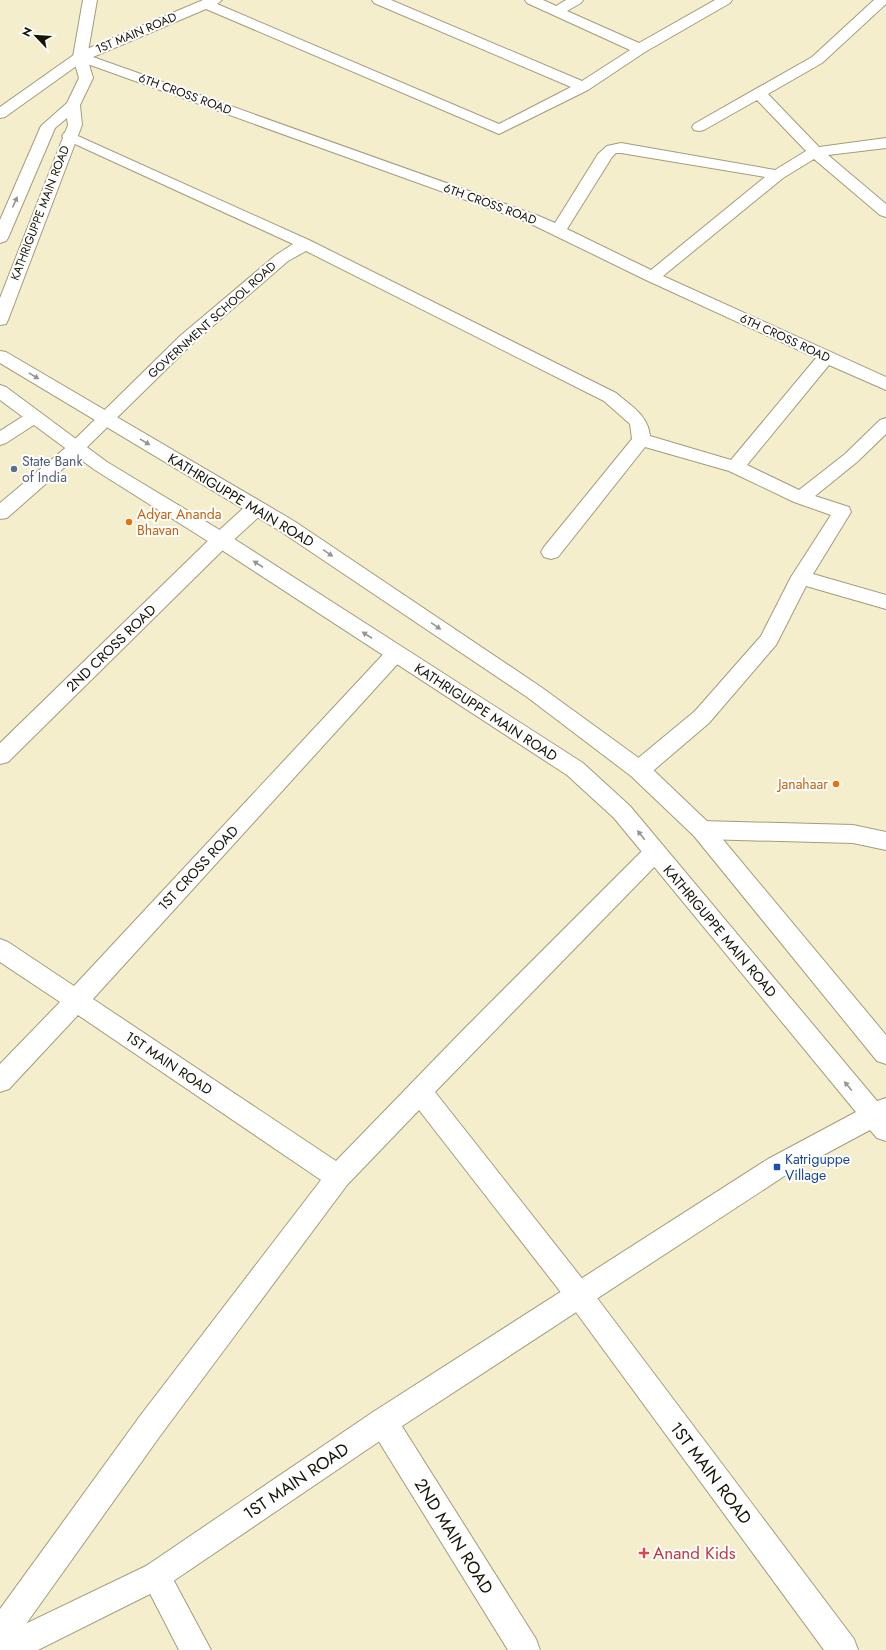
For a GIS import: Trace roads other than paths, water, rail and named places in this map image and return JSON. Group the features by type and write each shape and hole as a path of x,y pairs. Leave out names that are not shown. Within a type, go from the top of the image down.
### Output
{"street":[{"name":"KATHRIGUPPE MAIN ROAD","path":"0,238 48,126 73,105 86,78 80,57 90,0"},
{"path":"379,0 583,87"},
{"path":"532,0 640,49"},
{"path":"556,11 576,0"},
{"path":"210,2 498,130 583,87 640,49 725,0"},
{"path":"699,127 817,60 882,0"},
{"name":"1ST MAIN ROAD","path":"0,114 80,57 210,2"},
{"name":"6TH CROSS ROAD","path":"80,57 518,214 558,231 652,277 886,384"},
{"path":"759,93 815,152 886,212"},
{"name":"KATHRIGUPPE MAIN ROAD","path":"0,320 69,136 75,125 73,105"},
{"path":"69,136 305,244 610,397 636,420 640,426 641,440 551,552"},
{"path":"652,277 778,175 815,152 886,143"},
{"path":"558,231 606,154 612,149 621,148 778,175"},
{"name":"GOVERNMENT SCHOOL ROAD","path":"0,512 76,448 186,340 282,258 305,244"},
{"name":"KATHRIGUPPE MAIN ROAD","path":"0,356 287,526 534,692 639,770 702,830 886,1053"},
{"path":"735,467 826,357"},
{"name":"KATHRIGUPPE MAIN ROAD","path":"0,391 101,466 221,540 575,769 622,812 882,1118"},
{"path":"0,439 34,417"},
{"path":"801,498 851,458 886,424"},
{"path":"639,770 702,717 769,640 801,577 842,512 801,498 735,467 641,440"},
{"name":"2ND CROSS ROAD","path":"0,756 221,540 256,508"},
{"path":"801,577 886,602"},
{"name":"1ST CROSS ROAD","path":"0,1082 396,654"},
{"path":"702,830 853,834 886,841"},
{"path":"0,1634 150,1426 338,1177 655,852"},
{"name":"1ST MAIN ROAD","path":"0,949 338,1177"},
{"path":"420,1092 579,1295"},
{"name":"1ST MAIN ROAD","path":"5,1650 156,1576 383,1422 777,1167 882,1118"},
{"name":"1ST MAIN ROAD","path":"579,1295 842,1650"},
{"name":"2ND MAIN ROAD","path":"383,1422 525,1650"},
{"path":"156,1576 196,1650"}],"place":[{"name":"State Bank of India","path":"14,469"},
{"name":"Adyar Ananda Bhavan","path":"129,522"},
{"name":"Janahaar","path":"836,784"},
{"name":"Katriguppe Village","path":"777,1167"},
{"name":"Anand Kids","path":"644,1553"}]}
